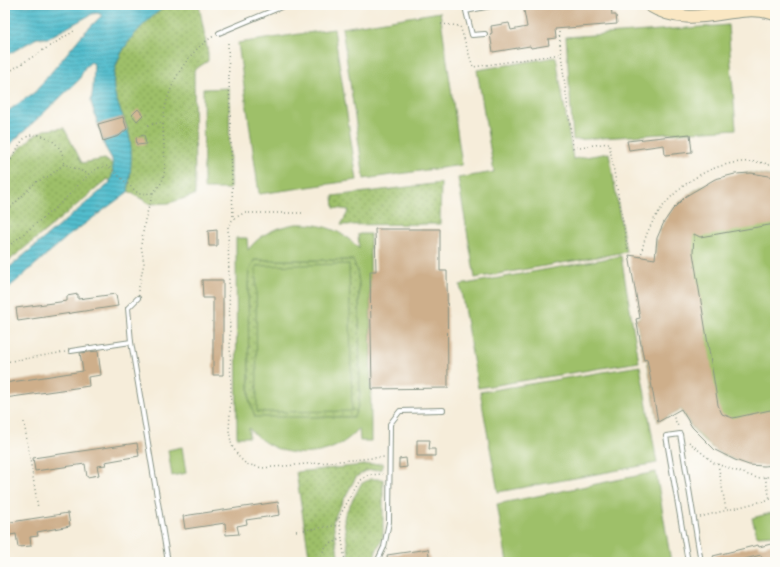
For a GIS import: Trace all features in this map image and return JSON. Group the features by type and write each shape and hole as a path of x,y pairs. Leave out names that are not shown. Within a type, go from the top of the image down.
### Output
{"main road":[{"path":"649,5 666,13 678,16 692,16 736,5 774,9"}],"lane":[{"path":"219,33 286,5"},
{"path":"485,34 472,35 466,11 495,5"},
{"path":"138,298 128,308 131,342 168,562"},
{"path":"71,351 131,342"},
{"path":"377,562 384,547 389,522 390,424 400,411 443,410"},
{"path":"688,562 666,436 680,434 701,562"}],"path":[{"path":"441,24 460,26 473,67 561,54"},
{"path":"5,74 74,31"},
{"path":"559,32 573,148 609,143 628,250"},
{"path":"138,298 138,285 144,263 141,245 145,220 153,193 162,182 164,175 163,122 168,98 181,70 200,46 219,33"},
{"path":"228,43 233,219"},
{"path":"148,125 163,122"},
{"path":"5,165 14,158 23,139 33,135 42,135 55,143 61,150 64,164"},
{"path":"642,257 643,245 652,223 668,200 693,179 716,167 740,162 775,166"},
{"path":"64,164 88,174"},
{"path":"5,213 36,182 49,176 64,164"},
{"path":"5,249 60,204 88,174 98,168 108,166 139,194 153,193"},
{"path":"302,213 244,213 233,219 228,226 231,394 229,432 232,446 246,464 262,468 389,457"},
{"path":"5,362 71,351"},
{"path":"672,414 682,433"},
{"path":"24,422 38,508"},
{"path":"686,440 714,463 758,478 775,476"},
{"path":"718,464 726,510"},
{"path":"344,562 339,517 360,480 368,475 389,473"},
{"path":"765,477 770,499"},
{"path":"694,518 775,498"},
{"path":"296,531 340,525"},
{"path":"317,562 326,546 341,539"}],"green space":[{"path":"167,5 199,5 208,53 208,61 194,70 195,195 169,203 150,204 108,179 5,264 5,163 31,138 44,130 64,128 82,163 105,159 130,178 129,134 115,96 114,76 122,52 129,41 147,21"},
{"path":"440,12 462,165 364,179 342,28"},
{"path":"728,25 736,129 573,140 566,37"},
{"path":"334,29 357,180 259,194 238,43"},
{"path":"556,57 573,159 609,153 626,252 475,278 458,178 494,172 477,70"},
{"path":"229,88 230,189 204,189 203,89"},
{"path":"751,173 775,177 775,465 746,463 732,459 719,452 698,434 681,409 658,422 647,359 644,360 636,319 640,318 655,261 658,237 664,223 673,210 694,191 707,184 721,178"},
{"path":"441,183 440,224 341,225 349,210 334,208 333,196"},
{"path":"305,224 323,226 339,232 353,242 359,249 358,234 370,234 371,441 360,441 359,428 348,439 334,447 319,452 304,454 289,452 274,447 260,439 249,428 249,437 237,437 236,238 247,238 248,250 253,244 269,232 289,225","holes":["254,260 353,260 357,270 359,283 360,394 354,417 255,417 249,399 248,283 249,271"]},
{"path":"621,256 639,362 478,388 460,285"},
{"path":"254,260 353,260 357,270 359,283 360,394 354,417 255,418 249,399 248,283 249,271"},
{"path":"349,264 352,411 257,412 256,266"},
{"path":"640,366 657,463 498,492 480,392"},
{"path":"182,447 186,473 172,476 168,450"},
{"path":"383,463 381,469 366,471 356,477 333,521 339,562 310,562 296,472"},
{"path":"656,472 671,562 507,562 497,504"},
{"path":"370,479 383,479 383,537 371,562 350,562 344,520 345,514 361,484"},
{"path":"775,512 775,535 757,536 752,518"}],"water":[{"path":"5,5 167,5 157,12 138,31 129,42 116,65 114,77 115,96 127,126 131,146 131,166 128,192 67,237 5,291 5,271 109,184 113,173 112,159 105,147 91,102 94,64 91,62 85,67 79,80 5,149 5,113 35,92 82,35 102,15 97,13 92,14 48,38 37,38 5,56"}],"building":[{"path":"523,5 572,5 572,7 611,5 612,15 616,15 617,24 555,29 556,38 548,39 549,45 531,48 530,46 493,52 490,34 492,33 491,26 509,23 511,30 527,27"},
{"path":"138,109 143,115 137,121 132,115"},
{"path":"123,117 127,129 119,136 103,141 98,124"},
{"path":"690,134 692,152 665,155 664,145 629,150 627,141"},
{"path":"144,135 146,144 137,145 136,137"},
{"path":"751,173 775,177 775,224 700,237 694,234 693,253 718,405 722,414 733,418 775,409 775,465 764,466 749,465 715,450 692,427 681,409 658,422 647,359 644,360 636,319 640,318 629,255 655,259 657,238 664,222 673,209 686,196 715,179 735,174"},
{"path":"375,229 440,229 440,271 447,271 448,388 372,389 370,271 376,271"},
{"path":"217,230 217,246 209,246 208,231"},
{"path":"202,280 223,280 223,375 213,375 213,298 203,298"},
{"path":"78,294 78,299 116,294 118,306 18,321 16,308 67,301 67,296"},
{"path":"98,351 101,375 88,377 89,386 5,398 5,383 83,371 80,353"},
{"path":"417,440 430,440 429,449 435,449 435,456 417,456"},
{"path":"137,443 139,456 105,462 106,465 97,466 99,475 87,477 85,464 35,471 33,458"},
{"path":"406,458 407,467 399,468 399,459"},
{"path":"278,502 280,515 246,520 247,524 237,526 239,534 226,535 225,523 185,529 183,516"},
{"path":"68,513 70,526 37,532 38,536 30,537 31,546 18,547 16,534 5,536 5,523"},
{"path":"775,543 775,562 763,562 761,555 733,562 715,562 713,556 758,545 759,547"},
{"path":"428,549 430,562 388,562 387,555"}]}
